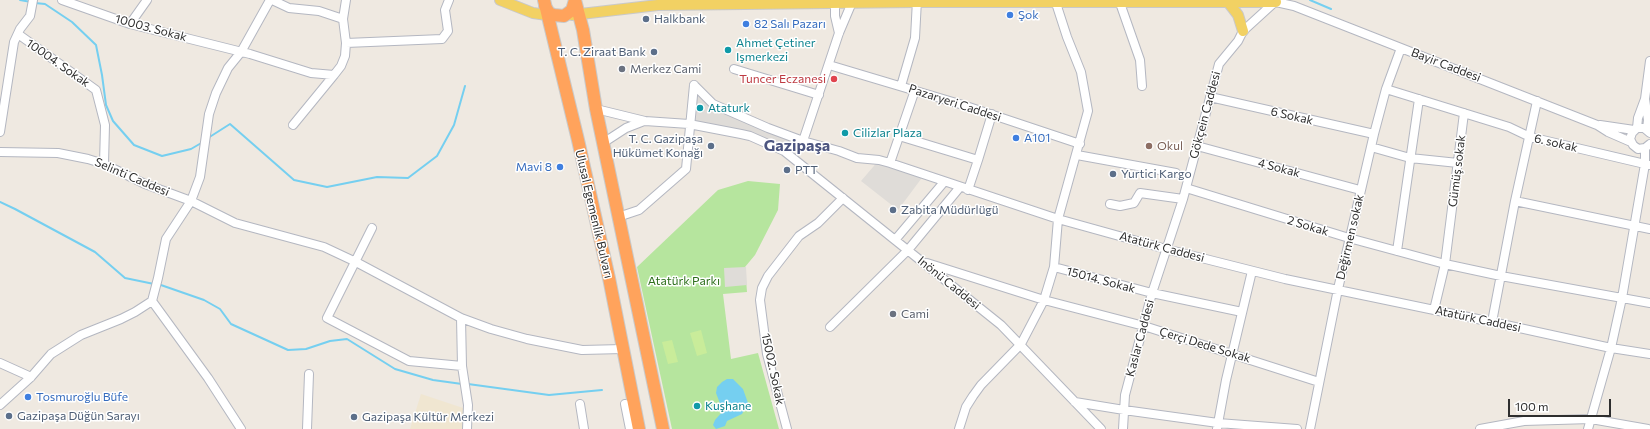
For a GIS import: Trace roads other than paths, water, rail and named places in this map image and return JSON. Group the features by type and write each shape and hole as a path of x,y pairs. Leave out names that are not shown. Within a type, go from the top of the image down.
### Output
{"highway":[{"path":"552,11 572,10 575,0"},
{"name":"Ulusal Egemenlik Bulvarı","path":"575,0 580,15 596,109 662,429"},
{"name":"Ulusal Egemenlik Bulvarı","path":"552,11 639,429"}],"main road":[{"path":"500,0 533,13 552,11 580,15 658,5 835,1 1277,1"},
{"path":"1228,2 1238,15 1243,31"}],"street":[{"name":"10003. Sokak","path":"62,0 130,24 241,52 311,73 334,75"},
{"path":"130,24 147,0"},
{"path":"0,406 31,377 51,354 81,335 121,319 152,301 166,239 191,201 200,177 209,114 214,100 228,68 241,52 271,0 289,8 319,11 343,19"},
{"path":"293,125 341,66 346,43 343,19 346,0"},
{"path":"346,43 442,39 448,31 445,10 449,0"},
{"path":"835,1 835,16 840,33"},
{"path":"784,151 794,144 803,141 840,33 853,1"},
{"path":"901,86 915,38 917,1"},
{"path":"959,429 966,407 981,385 1021,344 1044,300 1054,267 1058,219 1088,111 1081,72 1055,1"},
{"name":"Bayir Caddesi","path":"1277,1 1293,3 1401,48 1598,125 1614,135 1631,142 1635,147 1648,146"},
{"name":"Gökçein Caddesi","path":"1166,249 1183,199 1219,64 1238,41 1243,31 1277,1"},
{"path":"0,132 14,42 30,16 32,2"},
{"path":"1120,2 1140,60 1142,86"},
{"name":"10004. Sokak","path":"18,34 96,90 105,125 104,164"},
{"name":"Değirmen sokak","path":"1310,429 1338,289 1360,190 1386,89 1401,48"},
{"path":"1631,142 1631,136 1636,129 1638,118 1645,99 1650,61"},
{"name":"Pazaryeri Caddesi","path":"829,65 992,114 1080,144"},
{"path":"734,70 819,95"},
{"name":"Atatürk Caddesi","path":"689,124 694,85 714,104 768,128 803,141 839,151 857,158 879,160 890,163 1058,219 1166,249 1285,279 1611,348 1650,354"},
{"path":"1386,89 1464,113"},
{"path":"890,163 915,90"},
{"name":"6 Sokak","path":"1210,97 1374,134"},
{"path":"1397,251 1419,99"},
{"path":"1645,99 1648,131"},
{"path":"1492,322 1515,201 1537,101"},
{"path":"596,109 645,121"},
{"name":"6. sokak","path":"1464,113 1509,127 1530,137 1648,165"},
{"name":"Gümüş sokak","path":"1434,310 1445,264 1464,113"},
{"path":"830,327 908,250 964,188 978,160 992,114"},
{"path":"603,143 626,128 645,121"},
{"name":"Inönü Caddesi","path":"645,121 689,124 750,136 784,151 1001,325 1021,344 1101,429"},
{"path":"618,218 639,210 686,169 689,124"},
{"name":"Bayir Caddesi","path":"1598,125 1648,131"},
{"path":"899,136 978,160"},
{"name":"4 Sokak","path":"1197,146 1360,190"},
{"path":"1588,429 1611,348 1622,298 1635,225 1648,165 1648,146"},
{"path":"1371,147 1410,158 1458,163"},
{"name":"Selinti Caddesi","path":"0,152 58,153 104,164 145,184 191,201 235,223 324,247 356,262 461,318 491,329 527,339 582,350 623,349"},
{"path":"1077,154 1176,172"},
{"path":"895,240 944,182"},
{"name":"2 Sokak","path":"1186,188 1349,238 1445,264 1501,276 1650,303"},
{"path":"1110,204 1120,206 1134,203 1140,193 1183,199"},
{"name":"15002. Sokak","path":"786,429 767,354 760,300 762,288 768,276 799,236 818,223 843,198"},
{"path":"1515,201 1650,229"},
{"path":"372,228 327,318 409,361 462,366"},
{"name":"Kaslar Caddesi","path":"1123,429 1125,395 1152,294 1166,249"},
{"name":"Çerçi Dede Sokak","path":"922,261 1044,300 1144,326 1319,382"},
{"name":"15014. Sokak","path":"1054,267 1152,294 1242,312"},
{"path":"1218,426 1232,353 1252,271"},
{"path":"152,301 208,378 241,429"},
{"path":"461,318 462,366 467,402 467,429"},
{"path":"0,363 31,377"},
{"path":"307,429 309,374"},
{"path":"1075,402 1218,426 1296,429"},
{"path":"580,404 584,429"},
{"path":"625,404 630,429"},
{"path":"1480,429 1524,421 1591,419 1648,429"}],"water":[{"path":"727,379 733,379 743,389 748,403 742,414 727,421 725,426 716,429 713,425 715,420 723,411 716,393 717,387"}],"waterway":[{"path":"20,0 31,2"},
{"path":"1310,0 1331,9"},
{"path":"35,3 45,4 72,22 96,45 106,105 113,121 134,145 162,156 191,149 203,142"},
{"path":"208,138 230,124 294,180 327,187 377,177 408,178 437,156 454,125 465,86"},
{"path":"0,202 95,252 125,278 154,284"},
{"path":"158,284 204,300 220,309 231,324 288,350 306,349 330,341 347,339 395,369 433,380 462,384"},
{"path":"468,384 549,395 602,390"}],"place":[{"name":"Şok","path":"1010,15"},
{"name":"Halkbank","path":"646,19"},
{"name":"82 Salı Pazarı","path":"746,24"},
{"name":"Ahmet Çetiner Işmerkezi","path":"728,50"},
{"name":"T. C. Ziraat Bank","path":"654,52"},
{"name":"Merkez Cami","path":"622,69"},
{"name":"Tuncer Eczanesi","path":"834,79"},
{"name":"Ataturk","path":"700,108"},
{"name":"Cilizlar Plaza","path":"845,133"},
{"name":"A101","path":"1016,138"},
{"name":"T. C. Gazipaşa Hükümet Konağı","path":"711,146"},
{"name":"Okul","path":"1149,146"},
{"name":"Mavi 8","path":"560,167"},
{"name":"PTT","path":"787,170"},
{"name":"Yurtici Kargo","path":"1113,174"},
{"name":"Zabita Müdürlügü","path":"893,210"},
{"name":"Cami","path":"893,314"},
{"name":"Tosmuroğlu Büfe","path":"28,397"},
{"name":"Kuşhane","path":"697,406"},
{"name":"Gazipaşa Düğün Sarayı","path":"9,416"},
{"name":"Gazipaşa Kültür Merkezi","path":"354,417"}],"district":[{"name":"Gazipaşa","path":"797,146"}],"park label":[{"name":"Atatürk Parkı","path":"684,281"}]}
